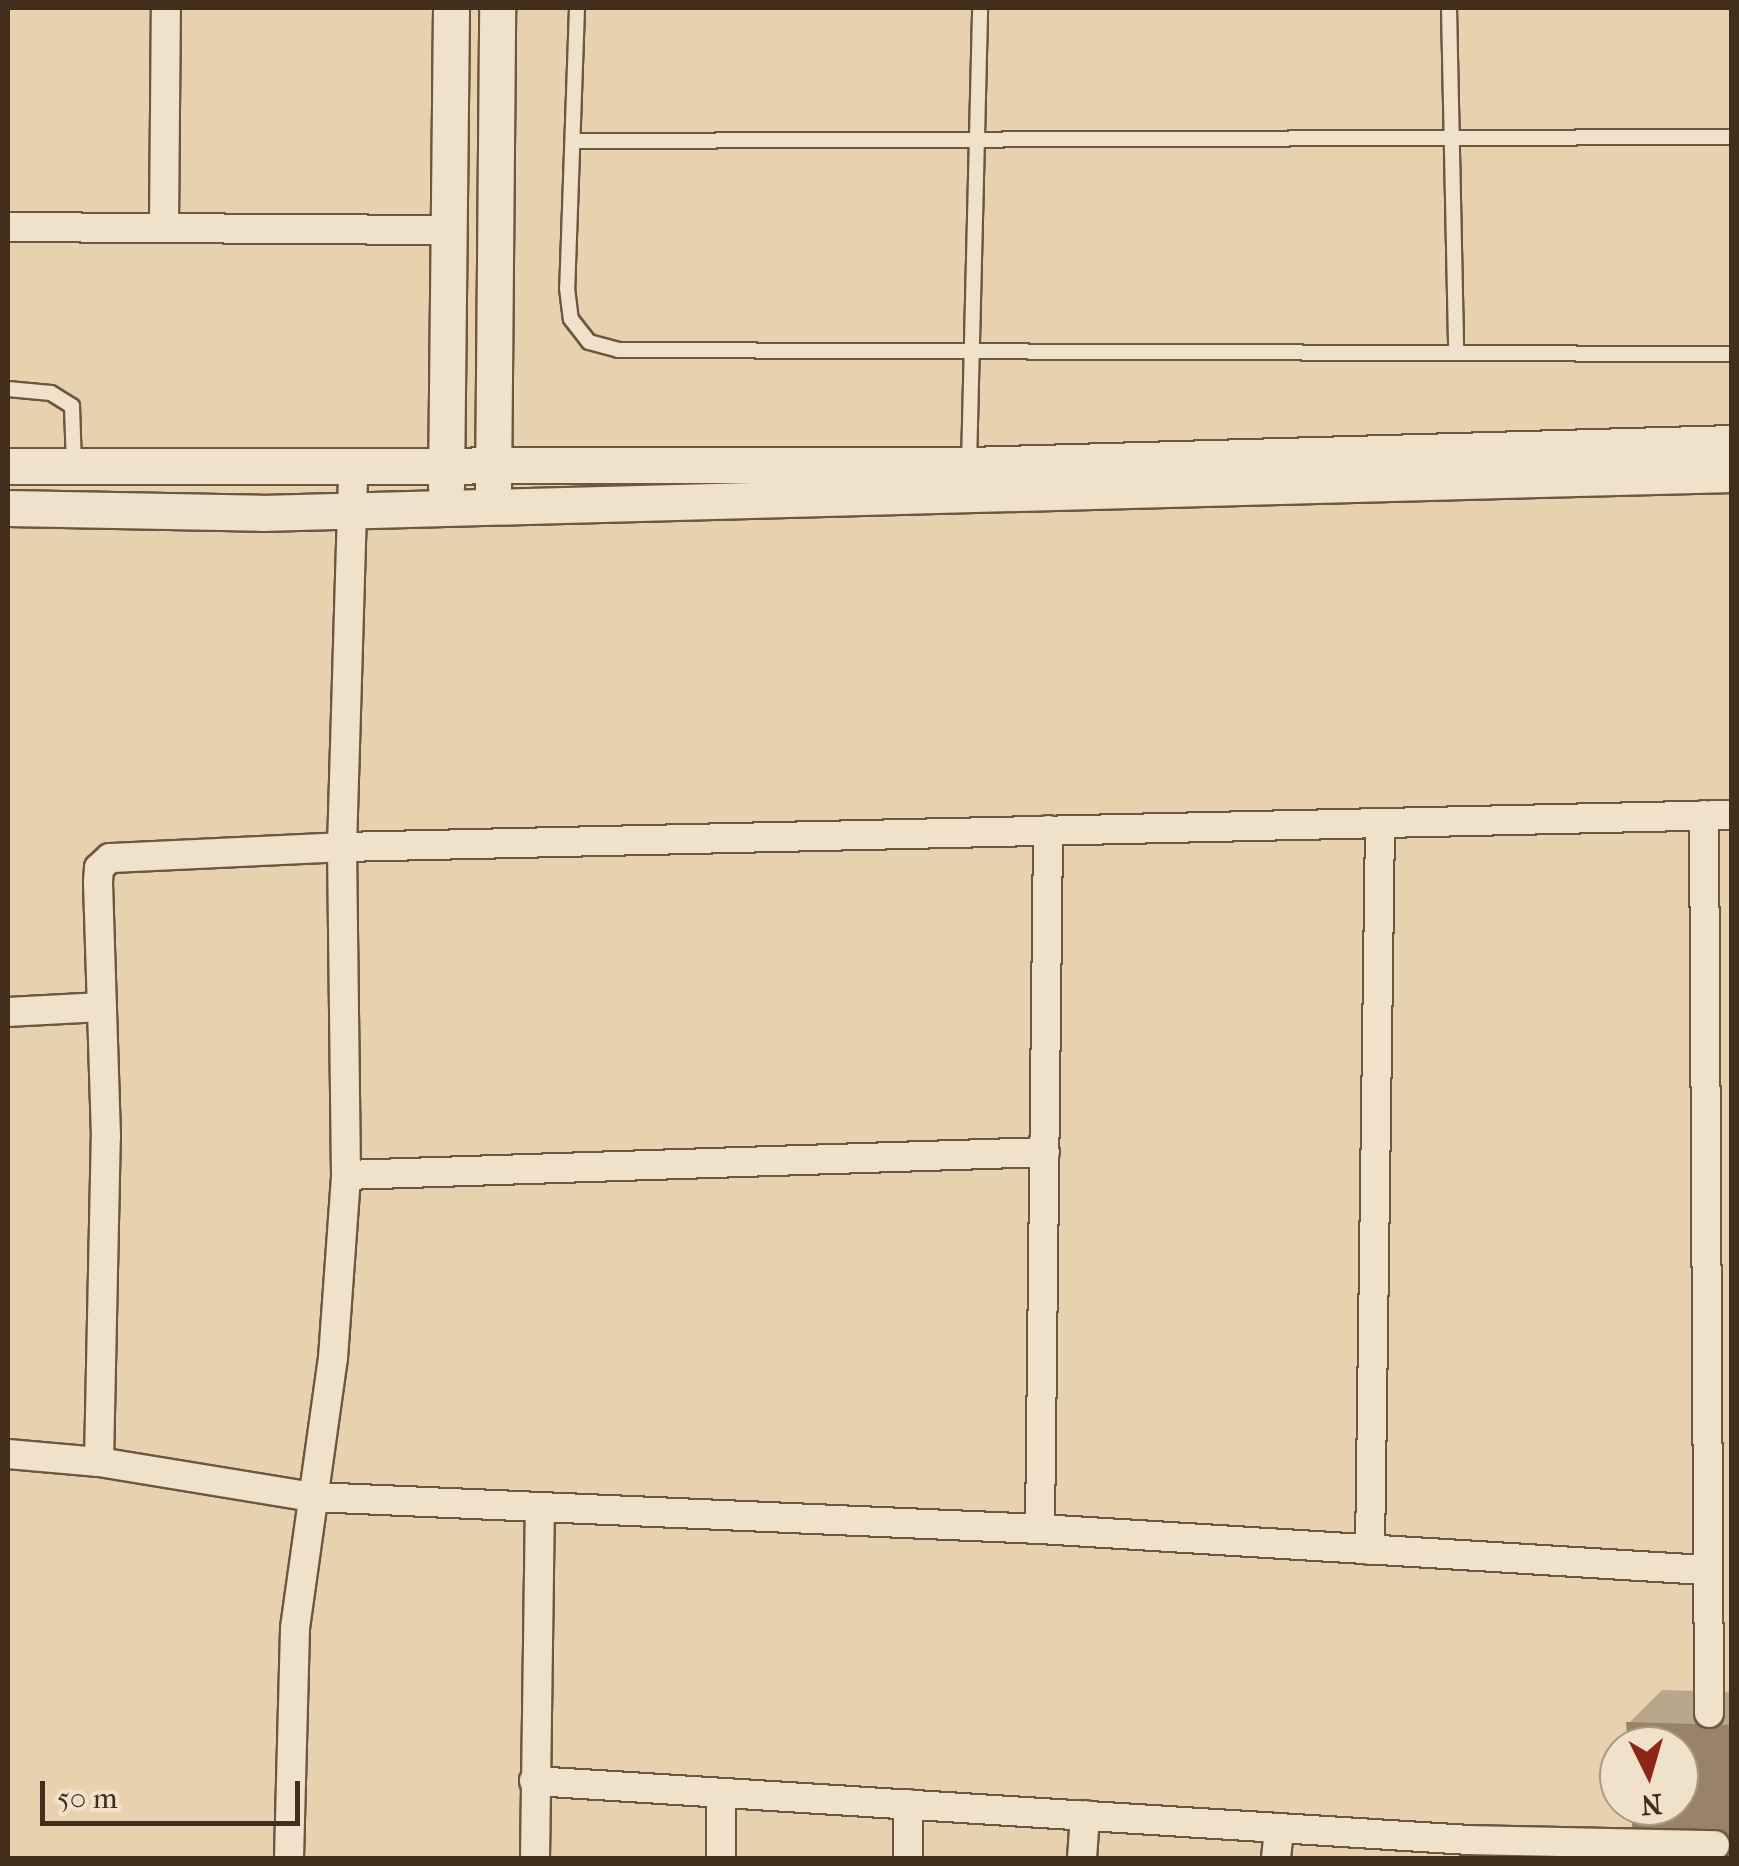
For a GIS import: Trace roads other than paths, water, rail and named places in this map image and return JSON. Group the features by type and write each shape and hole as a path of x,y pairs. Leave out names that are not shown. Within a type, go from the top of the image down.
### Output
{"street":[{"path":"164,226 166,8"},
{"path":"446,508 452,8"},
{"path":"493,507 497,8"},
{"path":"8,226 449,230"},
{"path":"8,466 493,468 969,464 1732,444"},
{"path":"290,1858 290,1694 333,1358 346,1174 342,847 353,468"},
{"path":"8,508 352,510 1732,474"},
{"path":"98,1462 106,1137 98,882 99,868 110,858 342,847 1718,815 1704,1570 1709,1713"},
{"path":"1370,1550 1380,823"},
{"path":"1040,1530 1048,830"},
{"path":"8,1012 102,1007"},
{"path":"346,1174 1045,1152"},
{"path":"8,1454 98,1462 313,1498 1040,1530 1704,1570"},
{"path":"534,1858 540,1510"},
{"path":"534,1780 1279,1828 1467,1849 1715,1846"},
{"path":"720,1793 722,1858"},
{"path":"908,1804 908,1858"},
{"path":"1082,1858 1085,1815"},
{"path":"1276,1858 1279,1828"}],"lane":[{"path":"577,8 567,288 571,319 589,342 618,350 1732,354"},
{"path":"969,464 980,8"},
{"path":"1449,8 1456,352"},
{"path":"575,142 1451,135 1732,137"},
{"path":"8,390 51,393 72,406 74,467"}]}
